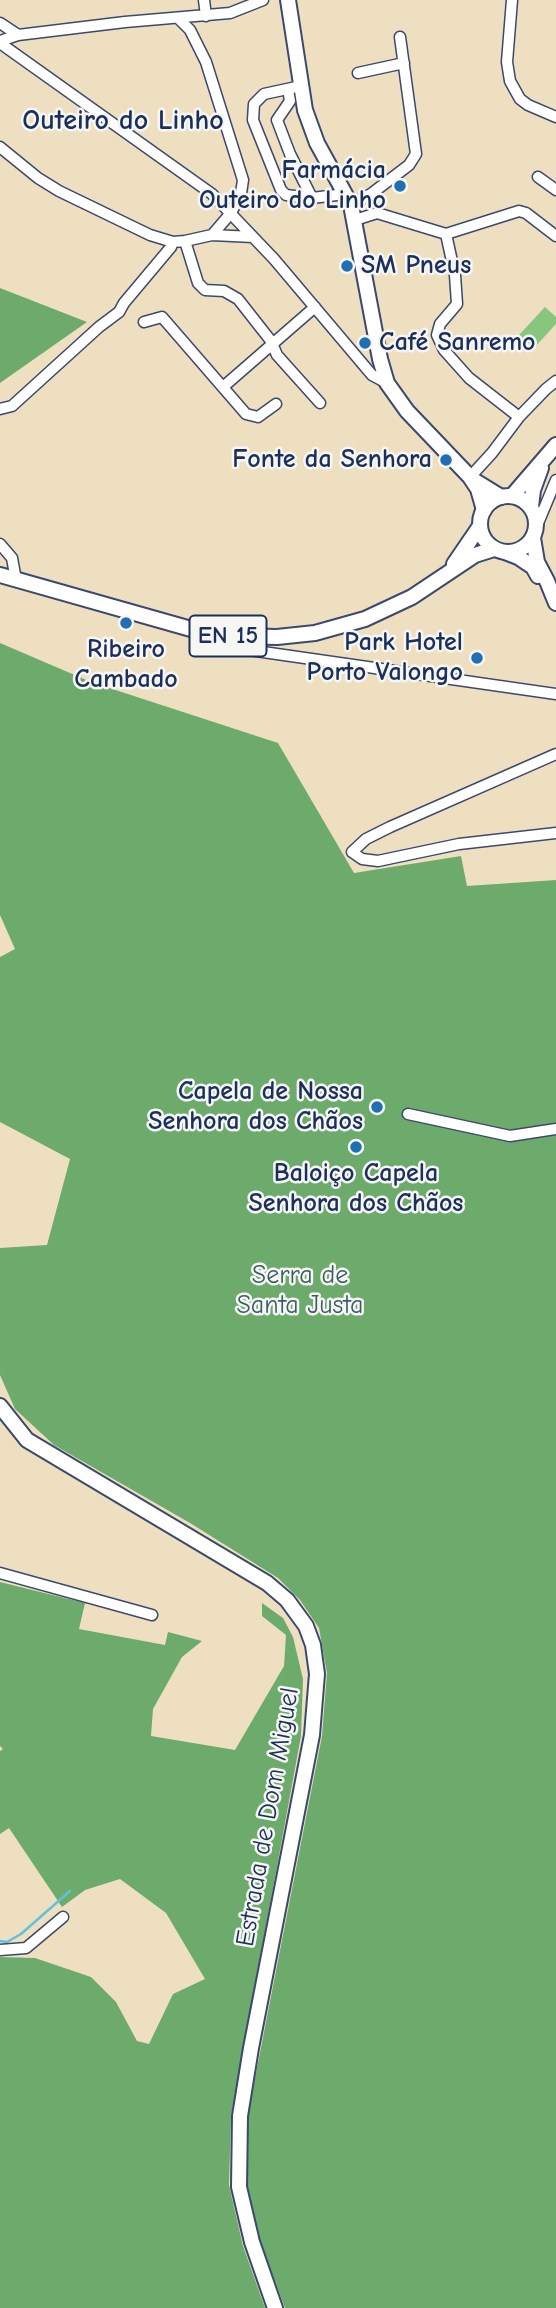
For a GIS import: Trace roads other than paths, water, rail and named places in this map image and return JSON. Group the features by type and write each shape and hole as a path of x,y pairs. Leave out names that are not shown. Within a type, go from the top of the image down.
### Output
{"main road":[{"path":"300,0 289,6 295,88 312,131 348,199 355,220 376,340 387,383 407,411 470,477 490,492 522,500 531,507 536,517 537,562 554,600"},
{"path":"554,600 533,567 518,557 499,551 486,541 480,526 484,510 491,502 507,496 543,462 556,445"},
{"path":"531,507 533,490 543,462"},
{"path":"470,477 478,489 484,510"},
{"name":"EN 15","path":"449,571 480,526"},
{"path":"499,551 521,550 535,533"},
{"name":"EN 15","path":"0,575 191,629 233,636 296,636 341,627 394,607 475,555 499,551"},
{"name":"Estrada de Dom Miguel","path":"0,1406 27,1440 267,1583 293,1608 306,1626 313,1645 317,1674 312,1735 240,2116 239,2187 252,2242 275,2308"}],"street":[{"path":"204,0 206,16"},
{"path":"0,42 18,35 230,13 263,0"},
{"path":"512,0 507,62 510,81 520,99 541,113 556,117"},
{"path":"178,18 190,30 206,62 243,180 241,194 231,213 212,235"},
{"path":"0,23 18,35"},
{"path":"18,35 20,57"},
{"path":"295,88 264,94 254,104 253,120 281,190 292,198 348,199 371,194 409,165 416,154 400,37"},
{"path":"0,42 84,105 212,194 315,307 372,375 387,383"},
{"path":"358,73 404,63"},
{"path":"295,88 277,120 312,198"},
{"path":"0,147 38,178 60,191 150,235 173,242 212,235 253,237"},
{"path":"538,177 556,190"},
{"path":"371,194 377,213"},
{"path":"355,220 377,213 446,234 519,211 526,213 556,236"},
{"path":"446,234 457,304 440,324 437,335 444,350 469,378 519,416"},
{"path":"184,241 198,283 205,290 224,291 238,299 271,341 272,346 320,403"},
{"path":"0,409 12,405 119,312 173,242"},
{"path":"223,387 315,307"},
{"path":"144,322 162,317 246,414 258,416 276,404"},
{"path":"470,477 492,453 519,416 556,381"},
{"path":"535,533 556,480"},
{"path":"0,544 12,558 16,580"},
{"path":"233,636 235,648 556,694"},
{"path":"556,754 390,827 366,839 352,852 362,859 378,861 458,844 556,833"},
{"path":"408,1114 510,1136 556,1129"},
{"path":"0,1573 152,1615"},
{"path":"0,1950 26,1948 63,1917"}],"waterway":[{"path":"0,1941 7,1942 21,1934 70,1891"}],"place":[{"name":"Farmácia Outeiro do Linho","path":"400,186"},
{"name":"SM Pneus","path":"347,266"},
{"name":"Café Sanremo","path":"365,343"},
{"name":"Fonte da Senhora","path":"446,460"},
{"name":"Ribeiro Cambado","path":"126,623"},
{"name":"Park Hotel Porto Valongo","path":"477,658"},
{"name":"Capela de Nossa Senhora dos Chãos","path":"377,1107"},
{"name":"Baloiço Capela Senhora dos Chãos","path":"356,1147"}],"district":[{"name":"Outeiro do Linho","path":"123,121"}],"park label":[{"name":"Serra de Santa Justa","path":"300,1291"}]}
